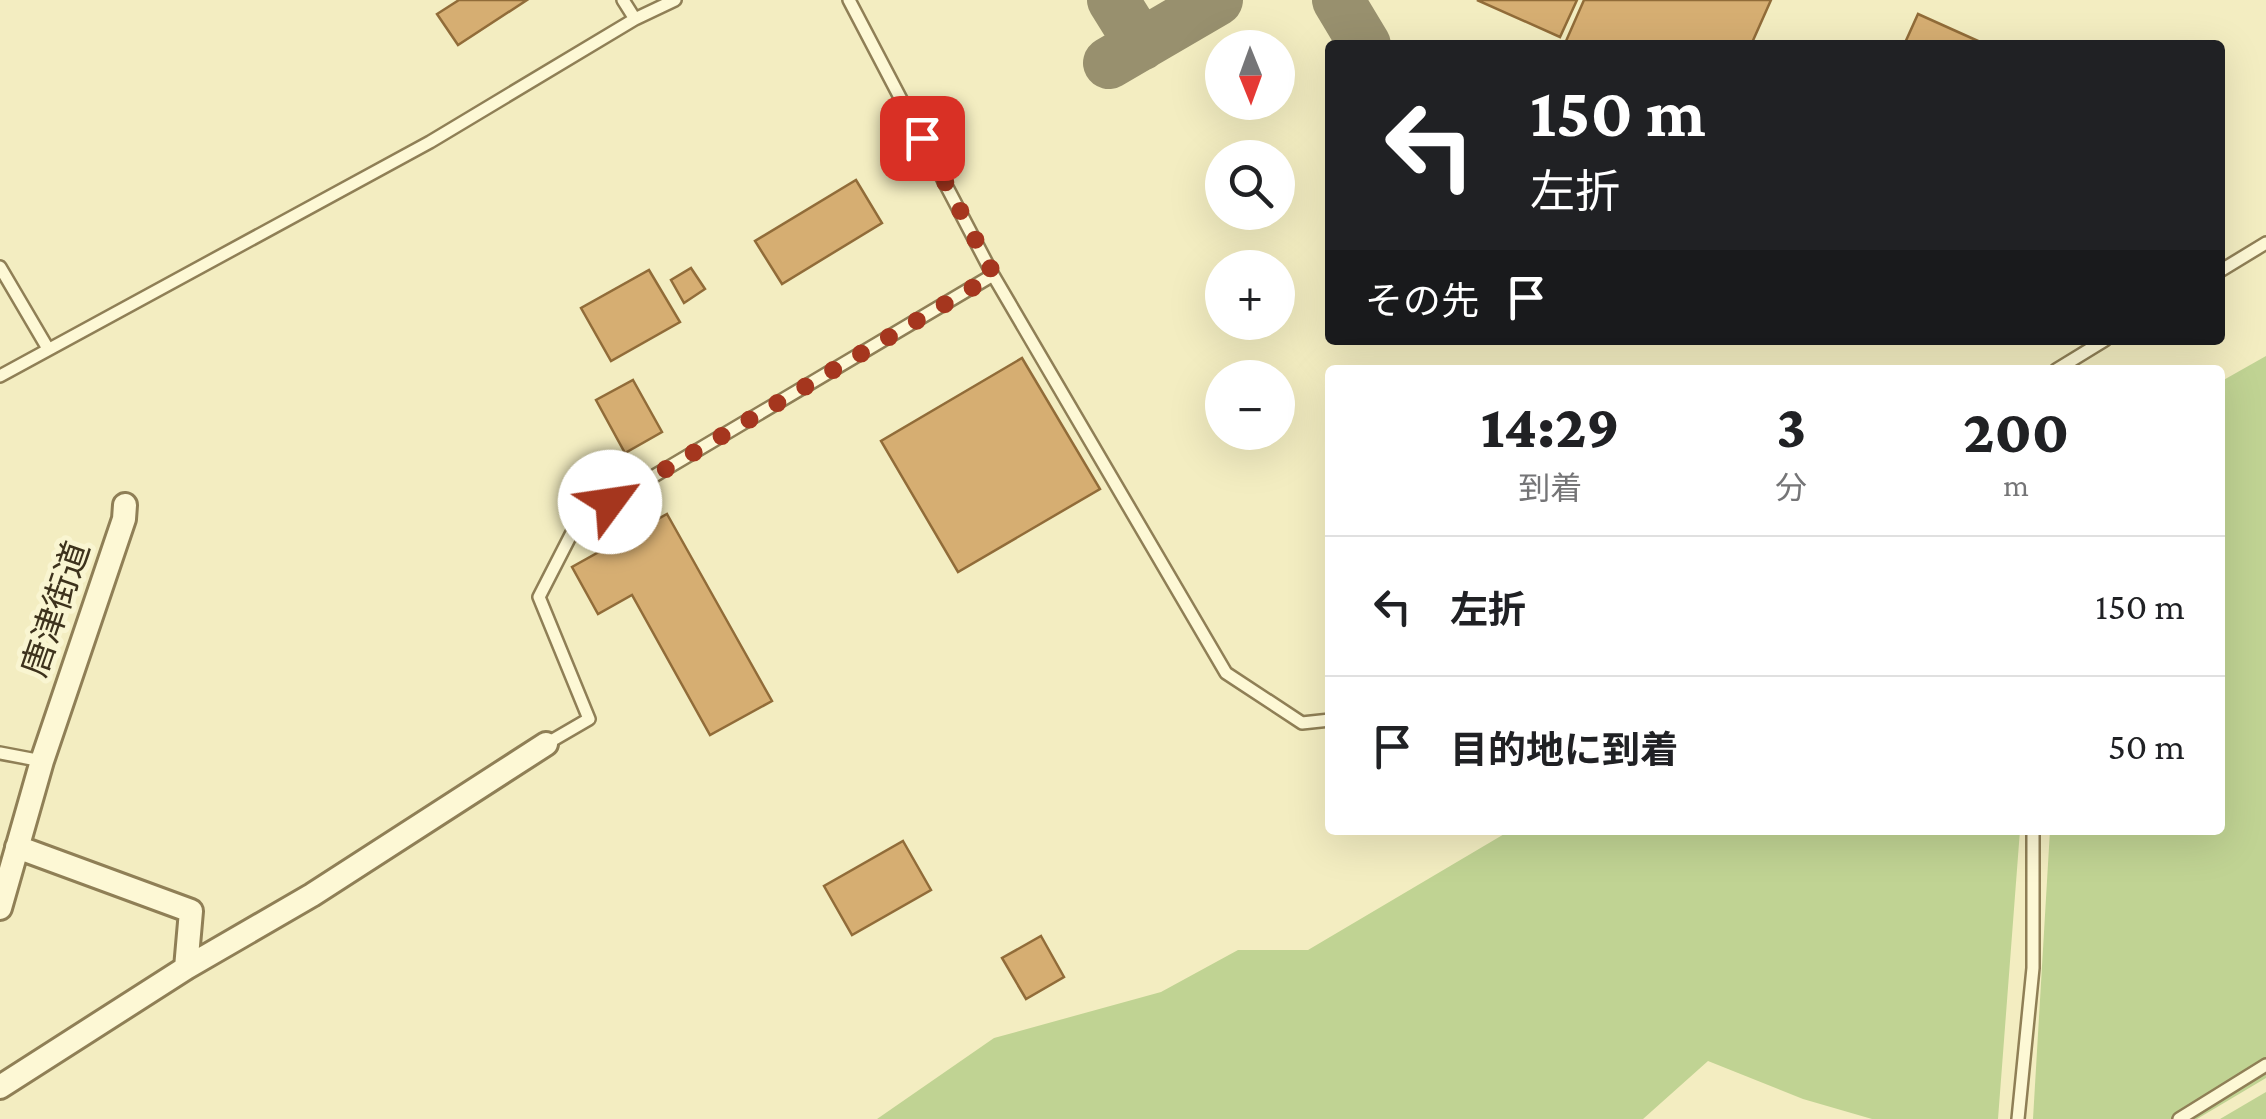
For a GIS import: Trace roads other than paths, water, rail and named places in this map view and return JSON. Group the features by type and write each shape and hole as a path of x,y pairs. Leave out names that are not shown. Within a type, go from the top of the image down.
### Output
{"street":[{"name":"唐津街道","path":"0,908 42,761 124,519 124,505"},
{"path":"0,1086 186,968 312,895 546,744"},
{"path":"17,847 191,911 186,968"}],"lane":[{"path":"623,0 635,19"},
{"path":"0,376 47,347 430,142 635,19 675,0"},
{"path":"850,0 994,275 1226,672 1302,723 1325,721"},
{"path":"2225,267 2266,243"},
{"path":"0,266 47,347"},
{"path":"546,744 589,718 540,598 578,521 994,275"},
{"path":"2064,365 2098,345"},
{"path":"0,753 42,761"},
{"path":"2018,1119 2032,968 2033,835"},
{"path":"2179,1119 2266,1066"}]}
